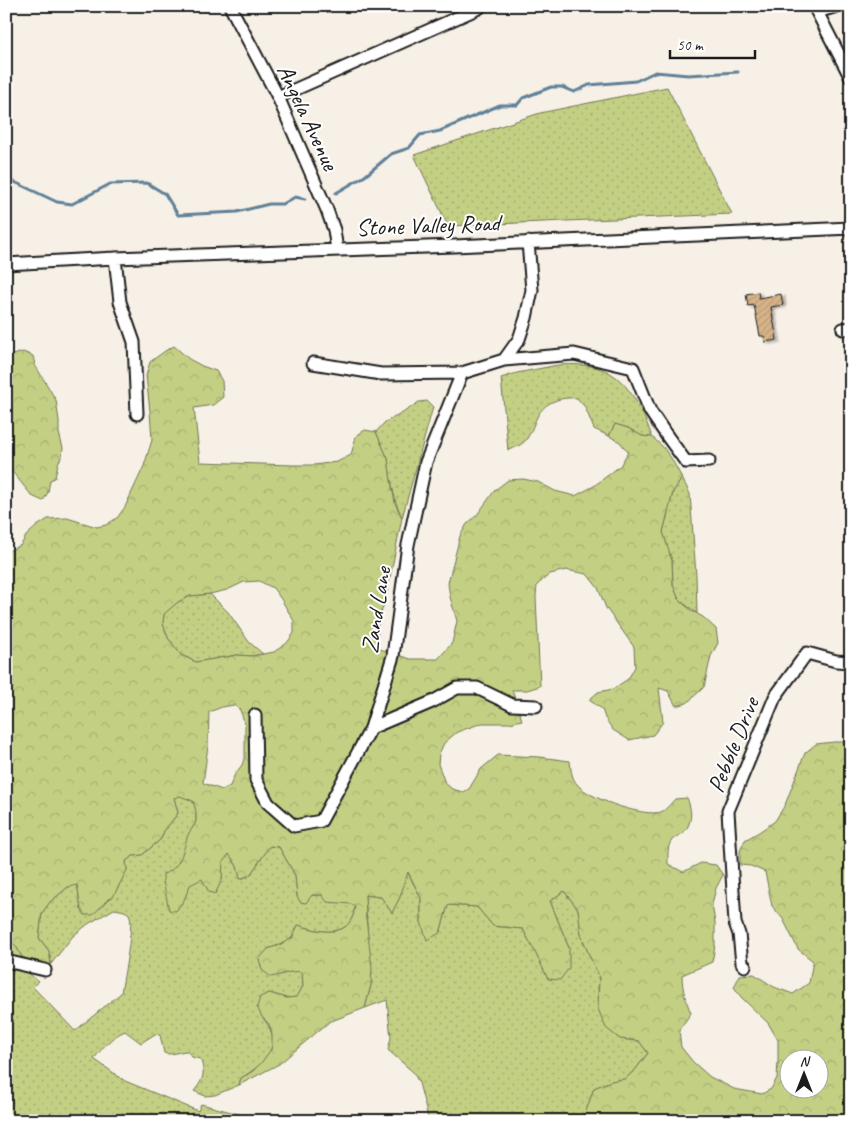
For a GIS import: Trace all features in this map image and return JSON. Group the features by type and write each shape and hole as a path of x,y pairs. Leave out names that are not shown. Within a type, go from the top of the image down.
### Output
{"street":[{"name":"Angela Avenue","path":"230,6 278,97 328,210 337,250"},
{"path":"837,6 816,9 851,78"},
{"path":"278,97 479,8"},
{"name":"Stone Valley Road","path":"7,261 337,250 851,228"},
{"path":"504,360 519,339 532,290 528,242"},
{"path":"115,258 120,302 134,342 137,414"},
{"path":"313,363 381,374 462,373 504,360 574,354 633,368 650,411 686,462 709,461"},
{"name":"Zand Lane","path":"255,715 256,780 268,803 294,826 322,821 371,728 392,656 408,545 426,462 462,373"},
{"name":"Pebble Drive","path":"745,966 742,963 739,934 735,923 728,811 775,697 807,653 836,661 851,662"},
{"path":"371,728 432,702 457,688 477,688 512,705 536,706"},
{"path":"6,961 45,970"}],"green space":[{"path":"667,87 732,214 448,226 414,155 540,113"},
{"path":"174,346 189,359 216,371 222,381 223,397 213,405 194,408 200,462 314,465 337,462 351,455 356,436 365,430 376,432 388,459 395,503 402,518 386,597 378,623 377,648 410,659 438,659 452,643 457,621 448,583 460,536 467,524 477,515 495,490 508,480 523,479 538,482 555,491 575,496 594,486 620,466 628,452 620,442 609,436 615,424 628,428 642,436 652,437 663,447 682,478 673,492 663,532 672,561 673,585 679,600 716,629 718,643 711,656 704,687 687,703 676,706 668,691 659,688 663,722 653,735 629,740 613,730 605,718 602,709 589,700 598,692 613,689 628,679 635,667 634,647 606,608 598,588 587,574 566,570 550,574 537,585 540,686 527,690 512,690 522,720 509,723 482,723 457,732 444,743 439,754 438,764 445,783 452,789 463,792 469,789 481,769 498,755 570,761 574,779 581,788 597,798 631,810 653,813 661,812 675,799 687,798 691,812 689,825 683,833 670,842 668,864 683,872 701,863 716,865 723,875 716,888 712,904 715,923 715,946 712,962 682,975 685,995 691,1013 679,1030 681,1047 693,1062 710,1077 734,1089 762,1094 771,1089 777,1078 778,1040 768,1023 741,997 734,987 740,975 754,974 774,987 793,994 809,983 813,961 798,949 783,919 772,906 765,872 751,866 740,865 740,851 745,840 775,821 785,805 805,753 816,744 849,742 851,744 851,1121 580,1121 585,1114 594,1088 611,1081 625,1079 636,1069 648,1053 639,1041 620,1039 606,1028 598,1009 599,976 581,934 578,909 564,891 550,901 569,948 569,968 560,980 548,979 523,929 493,926 477,907 448,905 440,933 427,940 421,922 421,898 408,872 400,897 392,913 381,897 365,895 372,968 371,985 365,1008 329,1022 279,1064 239,1085 241,1078 253,1071 272,1048 272,1035 269,1024 262,1017 257,1007 260,997 269,993 287,998 297,997 303,986 302,972 290,972 271,977 262,970 259,959 268,949 292,938 298,925 320,931 342,929 348,925 352,918 355,906 327,902 322,895 312,895 306,903 300,902 297,896 295,875 279,847 270,846 250,875 240,879 237,866 229,854 223,862 222,880 215,894 209,892 202,879 190,885 184,900 176,911 169,910 163,874 169,872 178,863 188,835 196,821 193,801 180,796 174,798 178,813 164,831 161,839 142,855 133,856 126,861 127,870 113,897 108,899 93,915 85,915 83,912 77,885 68,887 50,902 42,913 39,938 49,951 51,964 35,963 22,957 16,946 6,936 6,550 9,551 21,545 26,536 48,519 67,518 97,527 106,525 117,518 125,507 144,466 152,440 146,376 150,362","holes":["259,581 273,588 294,621 294,633 287,643 274,652 252,656 237,655 196,662 181,655 168,638 163,624 164,614 178,602 190,596 227,590 244,582","234,705 240,710 245,724 245,756 230,786 222,790 203,783 208,746 209,712"]},
{"path":"23,352 33,356 35,365 56,400 59,433 63,448 55,478 50,480 48,492 43,501 32,496 15,475 9,469 6,469 6,357"},
{"path":"558,365 598,368 621,381 640,408 652,437 642,436 628,428 615,424 609,436 594,429 585,407 577,398 565,398 554,401 544,407 525,441 519,446 508,450 501,378"},
{"path":"427,401 433,407 402,518 396,503 388,459 376,432 385,422 419,402"},
{"path":"682,478 690,494 697,613 679,600 673,585 672,561 663,532 673,492"},
{"path":"210,594 228,612 249,642 263,654 251,656 237,655 196,662 181,655 168,638 163,624 164,613 178,602 190,596"},
{"path":"180,795 193,801 196,809 196,822 189,834 185,850 177,865 170,872 184,900 190,884 202,878 209,892 222,880 222,861 229,854 237,866 241,879 250,875 270,846 279,847 295,875 297,896 322,895 351,904 355,907 353,915 348,925 335,931 320,931 298,925 292,938 268,949 280,975 293,971 302,972 303,986 297,997 287,998 269,993 262,1017 269,1027 272,1036 270,1052 258,1066 241,1078 239,1085 215,1095 205,1096 194,1091 200,1084 203,1076 200,1059 192,1057 187,1051 170,1054 164,1053 160,1035 155,1034 141,1043 125,1031 108,1043 94,1059 125,1081 198,1111 201,1104 265,1121 6,1121 6,966 26,971 38,981 33,987 75,1031 121,993 130,939 129,914 114,909 88,924 73,936 51,964 49,951 39,938 42,913 50,902 68,887 77,885 81,910 101,908 118,888 127,870 126,861 133,856 142,855 161,839 164,831 178,813 174,798"},
{"path":"407,871 421,898 421,922 440,933 448,905 477,907 493,926 523,929 533,948 569,948 550,901 564,891 578,909 581,934 599,976 598,994 620,1039 639,1041 648,1053 636,1069 625,1079 611,1081 594,1088 585,1114 580,1121 429,1121 419,1083 413,1072 388,1050 391,1038 387,1000 365,1008 371,985 365,895 381,897 392,912 400,897"},
{"path":"6,936 16,946 22,957 33,962 6,955"}],"building":[{"path":"758,292 759,298 781,294 783,305 771,307 777,340 765,342 764,336 760,336 754,305 748,306 746,294"}],"waterway":[{"path":"336,193 365,176 391,154 409,148 420,135 440,131 500,105 517,105 523,98 551,87 562,87 574,92 589,85 636,81 655,72 688,75 738,72"},
{"path":"6,178 57,202 72,204 110,184 147,183 165,194 178,215 237,212 269,204 283,204 295,197 305,199"}]}
